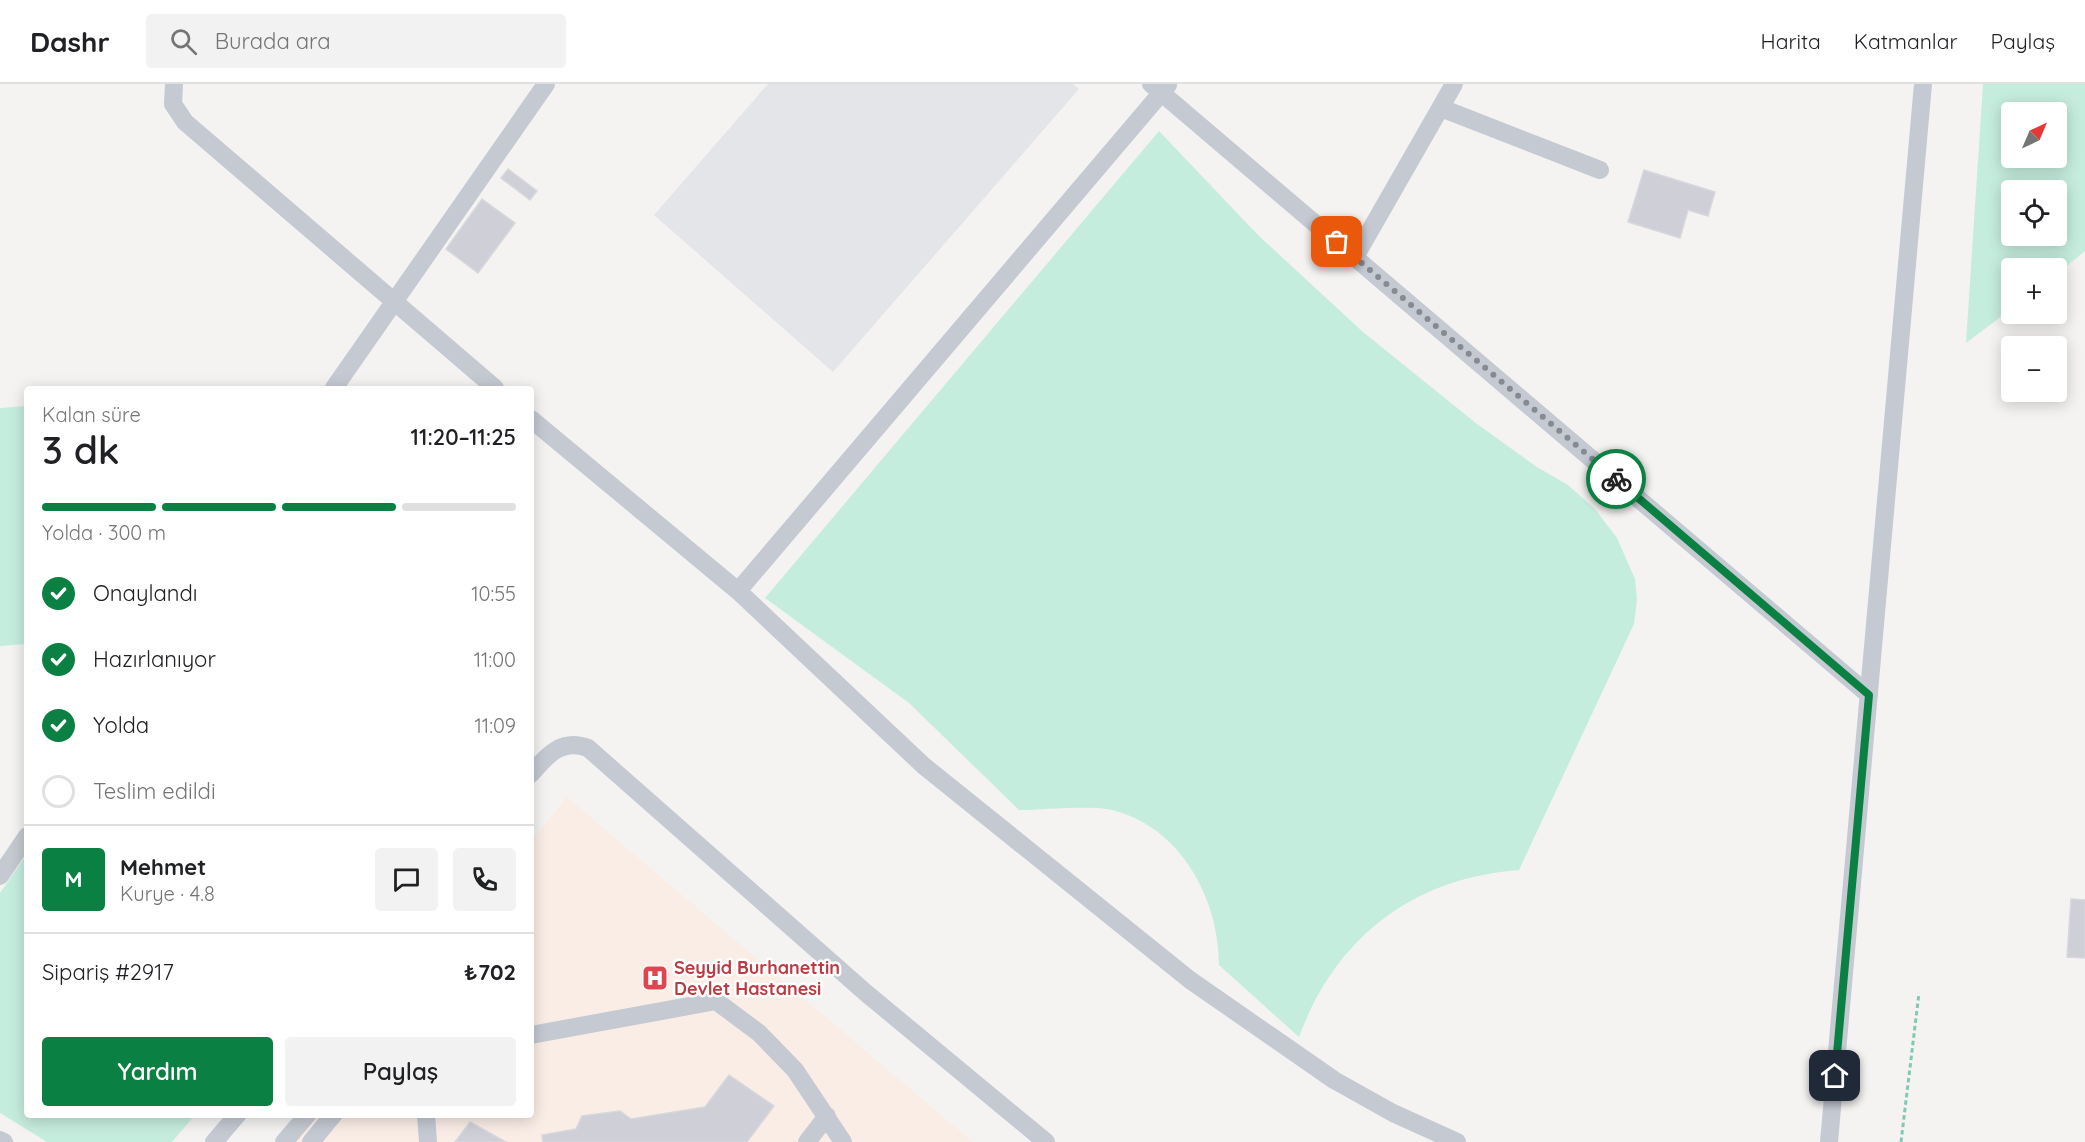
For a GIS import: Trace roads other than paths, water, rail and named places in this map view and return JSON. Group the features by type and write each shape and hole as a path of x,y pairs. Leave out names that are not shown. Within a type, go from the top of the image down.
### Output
{"street":[{"path":"174,84 172,104 185,122 493,386"},
{"path":"335,386 546,84"},
{"path":"1355,257 1454,84"},
{"path":"1829,1142 1923,84"},
{"path":"738,591 1161,87 1355,257 1869,695"},
{"path":"1441,108 1600,170"},
{"path":"534,421 738,591 924,766 1199,987 1334,1080 1393,1113 1457,1142"},
{"path":"534,771 550,752 558,748 574,744 588,748 839,969 1046,1142"},
{"path":"0,876 24,840"},
{"path":"534,1034 716,1001 759,1033 779,1052 809,1088 833,1132 807,1142"},
{"path":"214,1142 235,1118"},
{"path":"284,1142 305,1118"},
{"path":"310,1142 331,1118"},
{"path":"426,1118 428,1142"}],"place":[{"name":"Seyyid Burhanettin Devlet Hastanesi","path":"655,978"}]}
